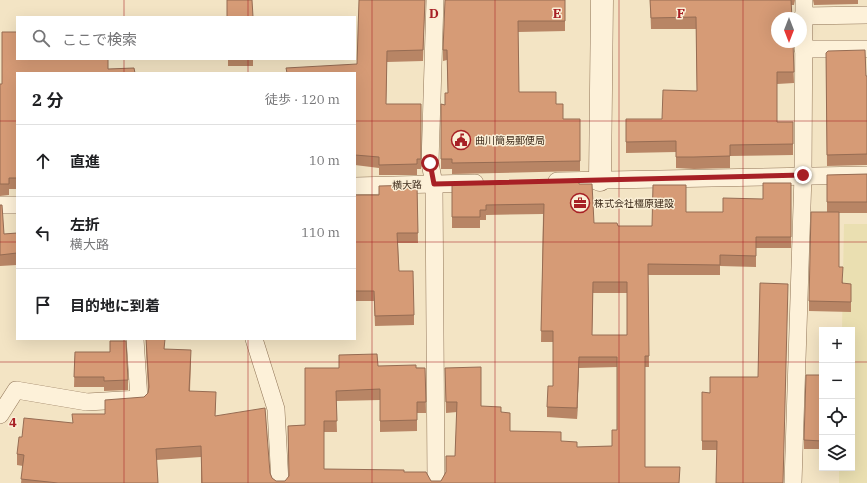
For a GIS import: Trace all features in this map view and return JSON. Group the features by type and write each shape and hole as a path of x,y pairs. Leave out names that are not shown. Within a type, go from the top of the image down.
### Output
{"street":[{"path":"435,0 430,163 434,184 436,483"},
{"path":"600,180 602,0"},
{"path":"793,483 803,175 804,8 867,15"},
{"path":"803,49 867,49"},
{"path":"544,181 867,175"},
{"name":"横大路","path":"356,186 489,183"},
{"path":"0,205 16,205"},
{"path":"0,415 16,390 87,402 139,399 135,340"},
{"path":"254,340 276,409 280,483"}],"shaded area":[{"path":"844,224 867,224 867,483 839,483 839,471 855,471 855,327 842,327"}],"building":[{"path":"227,0 252,0 253,16 227,16"},
{"path":"359,0 425,0 423,50 387,51 386,104 421,104 421,159 417,159 417,164 379,165 379,157 356,155 356,72 287,72 286,68 357,64"},
{"path":"445,0 565,0 565,21 518,21 519,92 556,92 556,104 563,104 563,119 580,119 580,161 452,163 452,159 441,159 441,104 445,105 445,93 448,93 447,50 443,50"},
{"path":"650,0 791,0 792,12 771,12 771,48 793,48 794,72 777,72 777,122 793,122 793,144 730,145 730,156 676,157 676,141 626,142 626,119 662,119 663,90 697,91 696,17 651,18"},
{"path":"2,32 16,32 16,60 108,60 108,69 134,68 135,72 16,72 16,178 9,178 9,184 0,184 0,84 2,84"},
{"path":"865,50 867,76 867,154 827,155 826,53 828,51"},
{"path":"867,174 867,202 827,202 827,175"},
{"path":"579,180 579,184 592,184 594,223 617,223 618,226 652,226 653,185 686,185 686,212 723,212 723,198 763,199 763,183 791,183 791,237 756,237 756,256 720,255 720,265 648,264 649,356 645,356 645,467 680,467 679,483 202,483 201,446 156,449 158,483 58,483 21,479 24,455 17,454 19,437 22,437 24,418 73,423 72,414 105,414 105,400 144,397 148,393 149,387 146,340 165,340 164,349 191,350 189,391 216,392 215,416 265,408 270,473 272,478 276,481 285,481 289,476 288,426 305,425 305,368 339,368 339,355 377,354 378,366 416,365 416,368 425,368 426,402 417,402 417,420 380,421 380,389 336,391 337,421 324,421 324,469 404,470 404,472 426,472 431,481 441,481 446,472 446,456 455,456 457,402 446,402 445,368 481,367 481,406 501,407 501,412 510,413 510,431 561,432 561,441 577,442 577,447 612,446 612,430 617,430 617,357 579,357 577,408 547,407 548,386 553,386 553,331 541,331 544,204 486,205 486,210 480,210 480,217 452,217 452,183","holes":["593,282 627,282 627,335 592,335"]},
{"path":"417,185 418,233 397,233 399,271 413,271 414,315 375,316 374,291 356,291 356,195 379,195 379,186"},
{"path":"0,205 2,205 4,234 16,233 16,253 0,255"},
{"path":"811,212 839,212 839,267 843,267 842,283 851,284 851,302 809,301"},
{"path":"760,283 788,284 783,483 716,483 717,441 702,441 702,392 710,393 710,377 758,377"},
{"path":"110,341 126,341 128,380 104,381 104,377 74,377 75,352 110,352"},
{"path":"806,375 819,375 819,441 804,440"}],"place":[{"name":"曲川簡易郵便局","path":"461,140"},
{"name":"株式会社橿原建設","path":"580,203"}],"route":[{"path":"430,163 434,184 803,175"}]}
